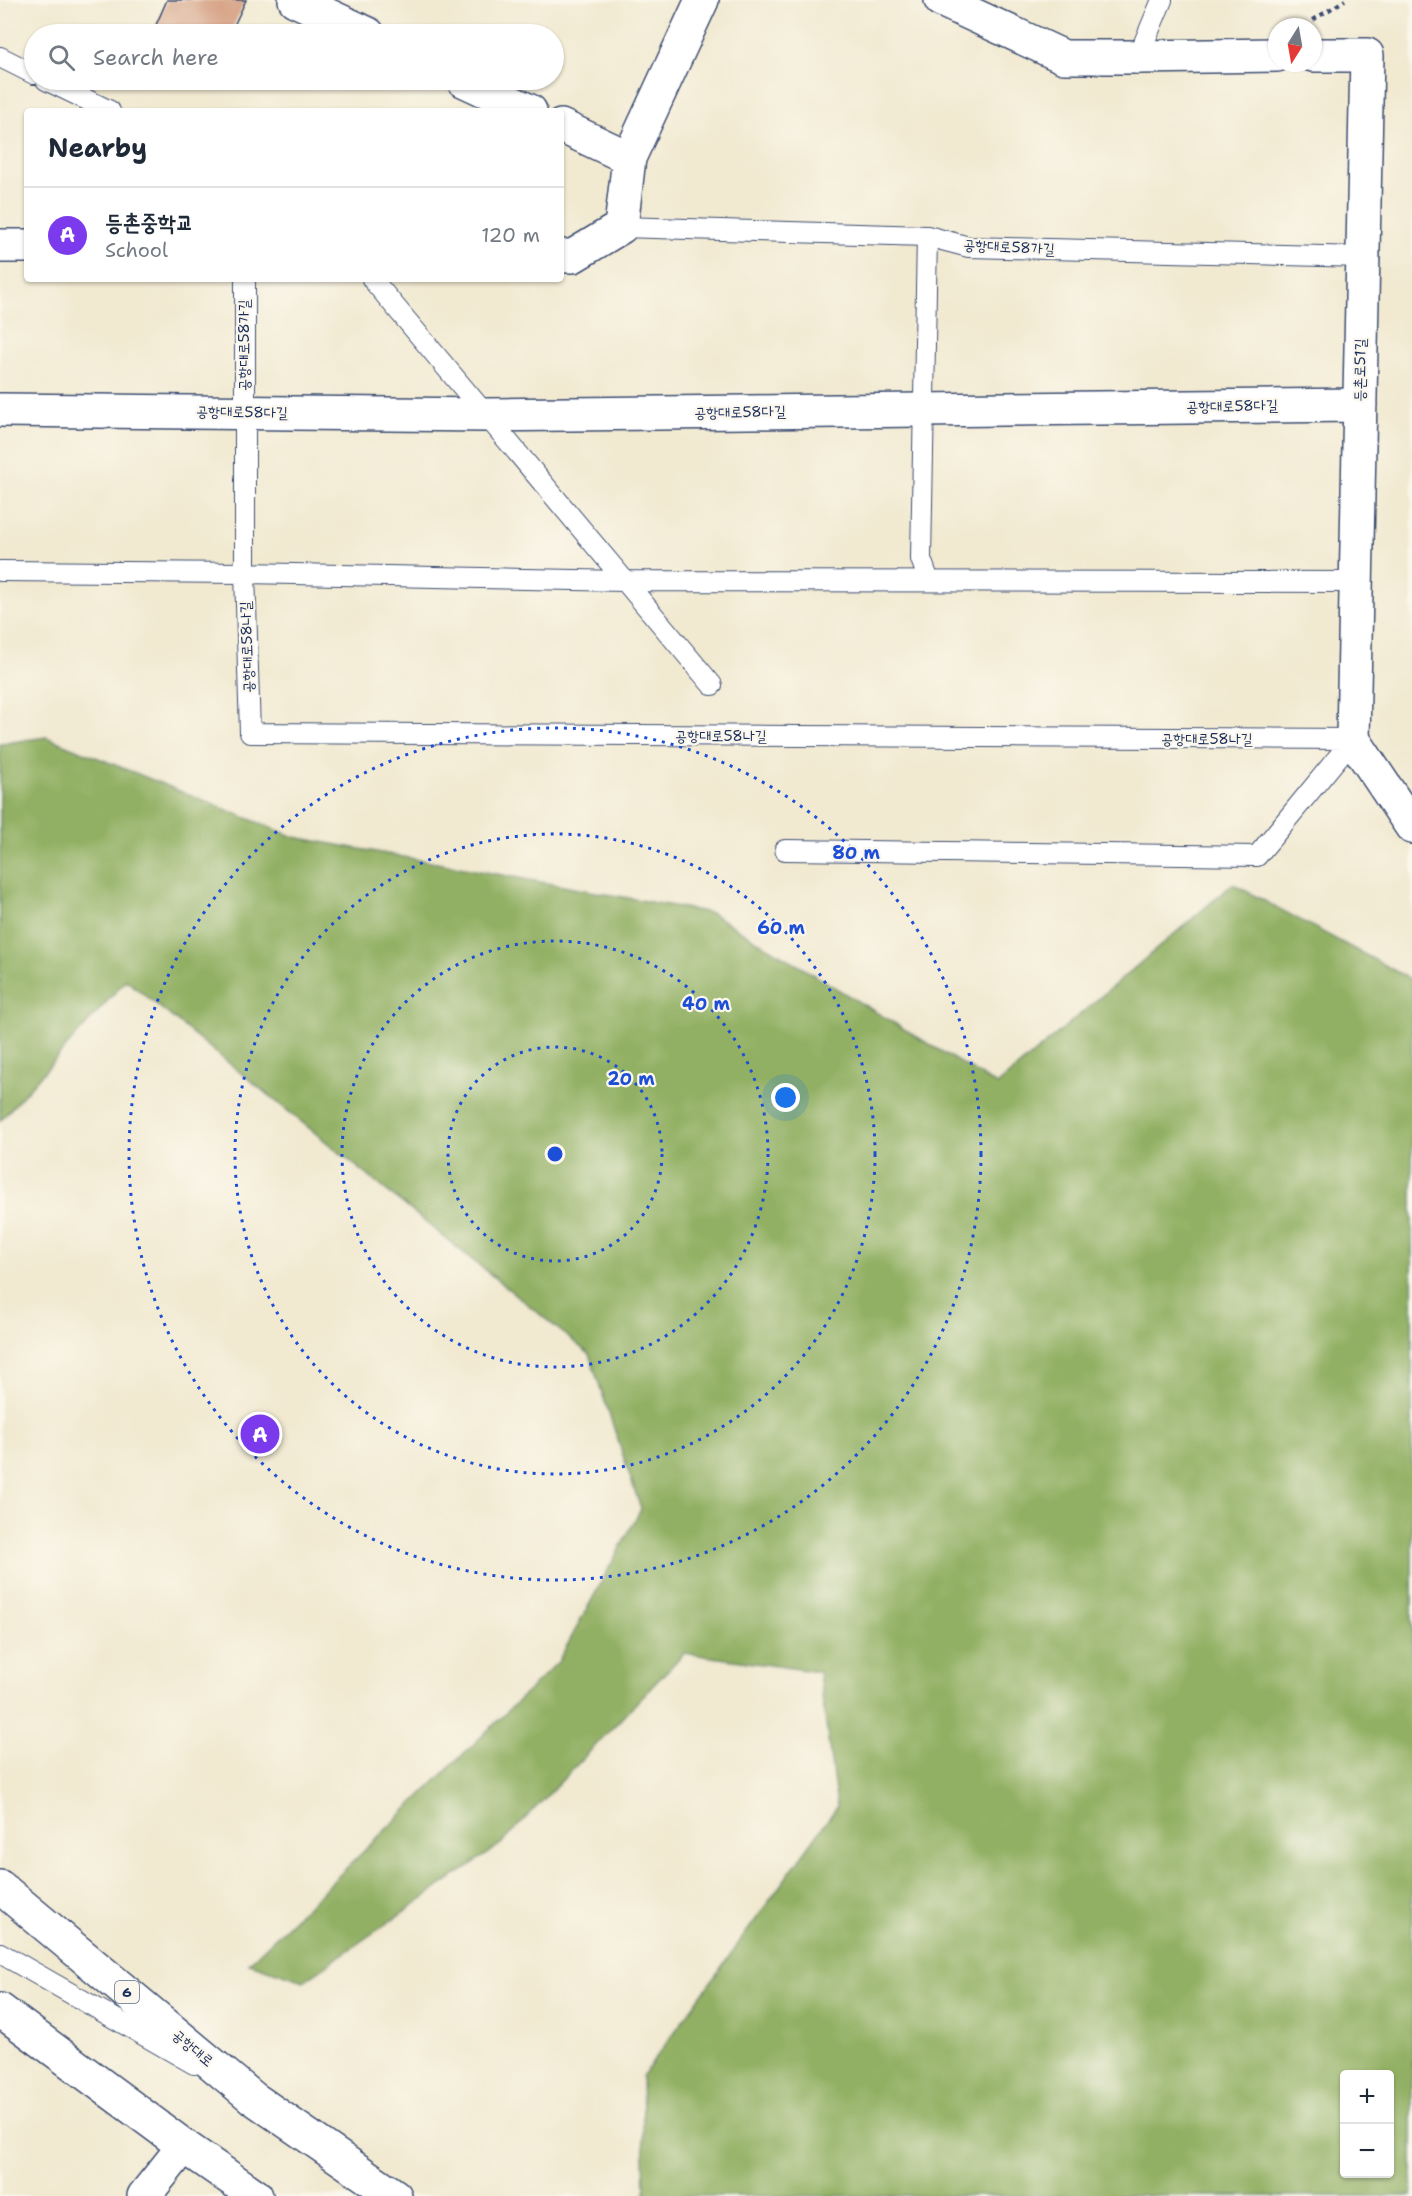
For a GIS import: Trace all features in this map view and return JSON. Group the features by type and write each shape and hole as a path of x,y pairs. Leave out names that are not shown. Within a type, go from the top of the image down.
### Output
{"street":[{"path":"294,0 346,24"},
{"path":"564,256 573,256 621,227 629,158 702,0"},
{"path":"941,0 1064,57 1268,55"},
{"name":"등촌로51길","path":"1322,55 1367,55 1353,739"},
{"path":"485,90 524,108"},
{"path":"564,127 629,158"},
{"path":"0,246 24,246"},
{"name":"공항대로58다길","path":"0,410 485,415 1360,405"},
{"path":"1353,739 1412,827"},
{"name":"공항대로","path":"0,1887 254,2098 395,2196"},
{"path":"0,2010 184,2146 256,2196"},
{"path":"144,2196 184,2146"}],"lane":[{"path":"1138,57 1162,0"},
{"path":"0,57 24,69"},
{"path":"67,90 105,108"},
{"name":"공항대로58가길","path":"621,227 927,236 969,247 1363,257"},
{"path":"927,236 921,559 929,580"},
{"name":"공항대로58가길","path":"244,282 244,412"},
{"path":"374,282 712,685"},
{"name":"공항대로58나길","path":"244,412 245,573 250,734 1353,739"},
{"path":"0,571 245,573 624,581 1356,582"},
{"path":"785,850 1257,856 1353,739"},
{"path":"0,1953 254,2098"}],"path":[{"path":"1315,18 1345,0"}],"green space":[{"path":"46,737 294,837 711,913 997,1085 1233,884 1412,980 1412,2196 645,2196 642,2077 837,1807 819,1672 684,1653 501,1844 304,1981 249,1963 558,1662 641,1509 589,1354 126,980 0,1121 0,744"}],"building":[{"path":"167,0 246,0 235,24 156,24"}],"place":[{"name":"등촌중학교","path":"260,1434"}]}
